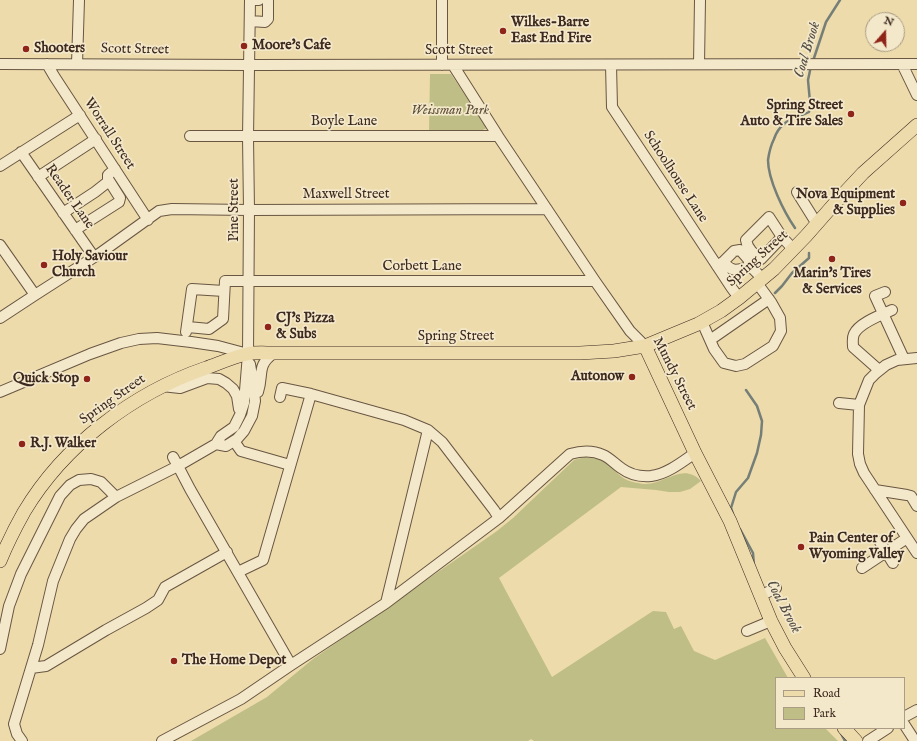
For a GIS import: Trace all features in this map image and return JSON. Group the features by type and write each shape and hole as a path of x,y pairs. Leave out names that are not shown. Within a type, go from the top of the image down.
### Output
{"main road":[{"name":"Spring Street","path":"0,561 8,541 24,511 43,484 64,459 92,432 141,397 162,386 188,374 248,354 580,353 614,351 646,346 702,322 721,311 760,281 774,269 864,173 917,125"},
{"name":"Mundy Street","path":"646,346 695,454 730,521 771,621 785,648 803,677"},
{"path":"845,729 856,741"}],"street":[{"path":"77,64 79,0"},
{"path":"250,0 259,0"},
{"name":"Pine Street","path":"248,354 248,137 250,0"},
{"path":"250,21 265,22 268,18 268,0"},
{"path":"442,0 442,65"},
{"path":"699,64 700,0"},
{"name":"Scott Street","path":"0,64 917,64"},
{"name":"Worrall Street","path":"47,64 148,220"},
{"path":"902,64 917,95"},
{"name":"Mundy Street","path":"452,65 595,281 630,331 646,346"},
{"name":"Schoolhouse Lane","path":"611,65 612,107 720,264 739,298"},
{"path":"0,166 80,115"},
{"name":"Boyle Lane","path":"190,136 498,136"},
{"path":"38,178 96,139"},
{"name":"Reader Lane","path":"21,152 94,257"},
{"path":"75,230 119,202 120,198 108,179 108,176 115,169"},
{"path":"63,213 109,181"},
{"path":"797,192 817,224"},
{"name":"Maxwell Street","path":"0,318 94,257 159,211 172,209 547,209"},
{"path":"782,238 799,243"},
{"path":"0,245 34,295"},
{"path":"702,322 714,349 724,362 736,366 745,364 773,346 781,331 780,318 748,259 740,250 734,251 720,264 735,270 751,267"},
{"name":"Corbett Lane","path":"224,291 225,281 248,280 595,281"},
{"path":"184,341 188,327 192,289 224,291 223,319 209,330 188,327"},
{"path":"884,292 875,296 888,312 904,359"},
{"path":"710,340 769,299"},
{"path":"879,370 853,347 853,338 860,326 888,312"},
{"path":"0,392 63,364 121,343 139,339 156,338 184,341 218,346 248,354"},
{"path":"216,444 226,446 237,439 244,431 252,416 260,386 260,376 264,362 274,353"},
{"path":"248,354 252,369 255,401"},
{"path":"22,741 14,724 38,646 54,581 70,539 84,519 116,497 178,466 216,444 221,436 234,427 244,403 248,354"},
{"path":"917,358 897,360 879,370 869,380 859,405 858,454 860,464 875,490 917,553"},
{"path":"162,386 180,388 207,378 219,379 233,389 237,396 240,415"},
{"path":"280,397 282,388 311,394 404,420 428,430 442,442 499,518"},
{"path":"238,572 264,560 311,394"},
{"path":"839,403 859,405"},
{"path":"386,603 428,430"},
{"path":"234,441 241,451 290,465"},
{"path":"162,741 241,699 386,603 499,518 570,454 581,451 603,455 620,468 630,473 650,476 671,468 695,454"},
{"path":"173,457 291,665"},
{"path":"0,649 9,606 21,574 60,496 70,485 79,480 91,479 101,482 116,497"},
{"path":"875,490 911,496 917,506"},
{"path":"862,568 907,538"},
{"path":"880,542 893,563"},
{"path":"31,668 46,666 146,608 158,600 165,587 226,552"},
{"path":"760,596 776,588"},
{"path":"747,631 771,621"},
{"path":"905,716 917,710"},
{"path":"905,725 915,738"},
{"path":"868,741 886,729"}],"green space":[{"name":"Weissman Park","path":"430,74 451,74 487,128 474,134 429,133"},
{"path":"585,457 603,461 624,478 636,483 653,483 674,475 687,473 701,481 690,489 680,492 621,487 499,578 552,677 653,611 666,612 674,629 681,626 694,651 715,660 765,638 787,677 775,677 775,729 826,729 838,741 534,741 531,739 528,741 191,741 267,697 313,659 497,531 513,518 574,460"}],"waterway":[{"name":"Coal Brook","path":"813,61 826,22 840,0"},
{"name":"Coal Brook","path":"795,228 777,196 771,177 768,160 772,144 781,127 789,120 809,112 810,102 808,80 811,66"},
{"name":"Coal Brook","path":"775,293 792,273 809,258 809,253"},
{"name":"Coal Brook","path":"733,514 731,508 736,492 748,478 757,453 761,435 762,421 757,406 746,390"},
{"name":"Coal Brook","path":"740,529 753,553 754,565"},
{"name":"Coal Brook","path":"839,729 845,741"}],"place":[{"name":"Wilkes-Barre East End Fire","path":"503,31"},
{"name":"Moore's Cafe","path":"244,46"},
{"name":"Shooters","path":"26,49"},
{"name":"Spring Street Auto & Tire Sales","path":"851,114"},
{"name":"Nova Equipment & Supplies","path":"903,203"},
{"name":"Marin's Tires & Services","path":"832,259"},
{"name":"Holy Saviour Church","path":"44,265"},
{"name":"CJ's Pizza & Subs","path":"268,327"},
{"name":"Autonow","path":"632,377"},
{"name":"Quick Stop","path":"87,379"},
{"name":"R.J. Walker","path":"22,444"},
{"name":"Pain Center of Wyoming Valley","path":"801,547"},
{"name":"The Home Depot","path":"174,661"}]}
